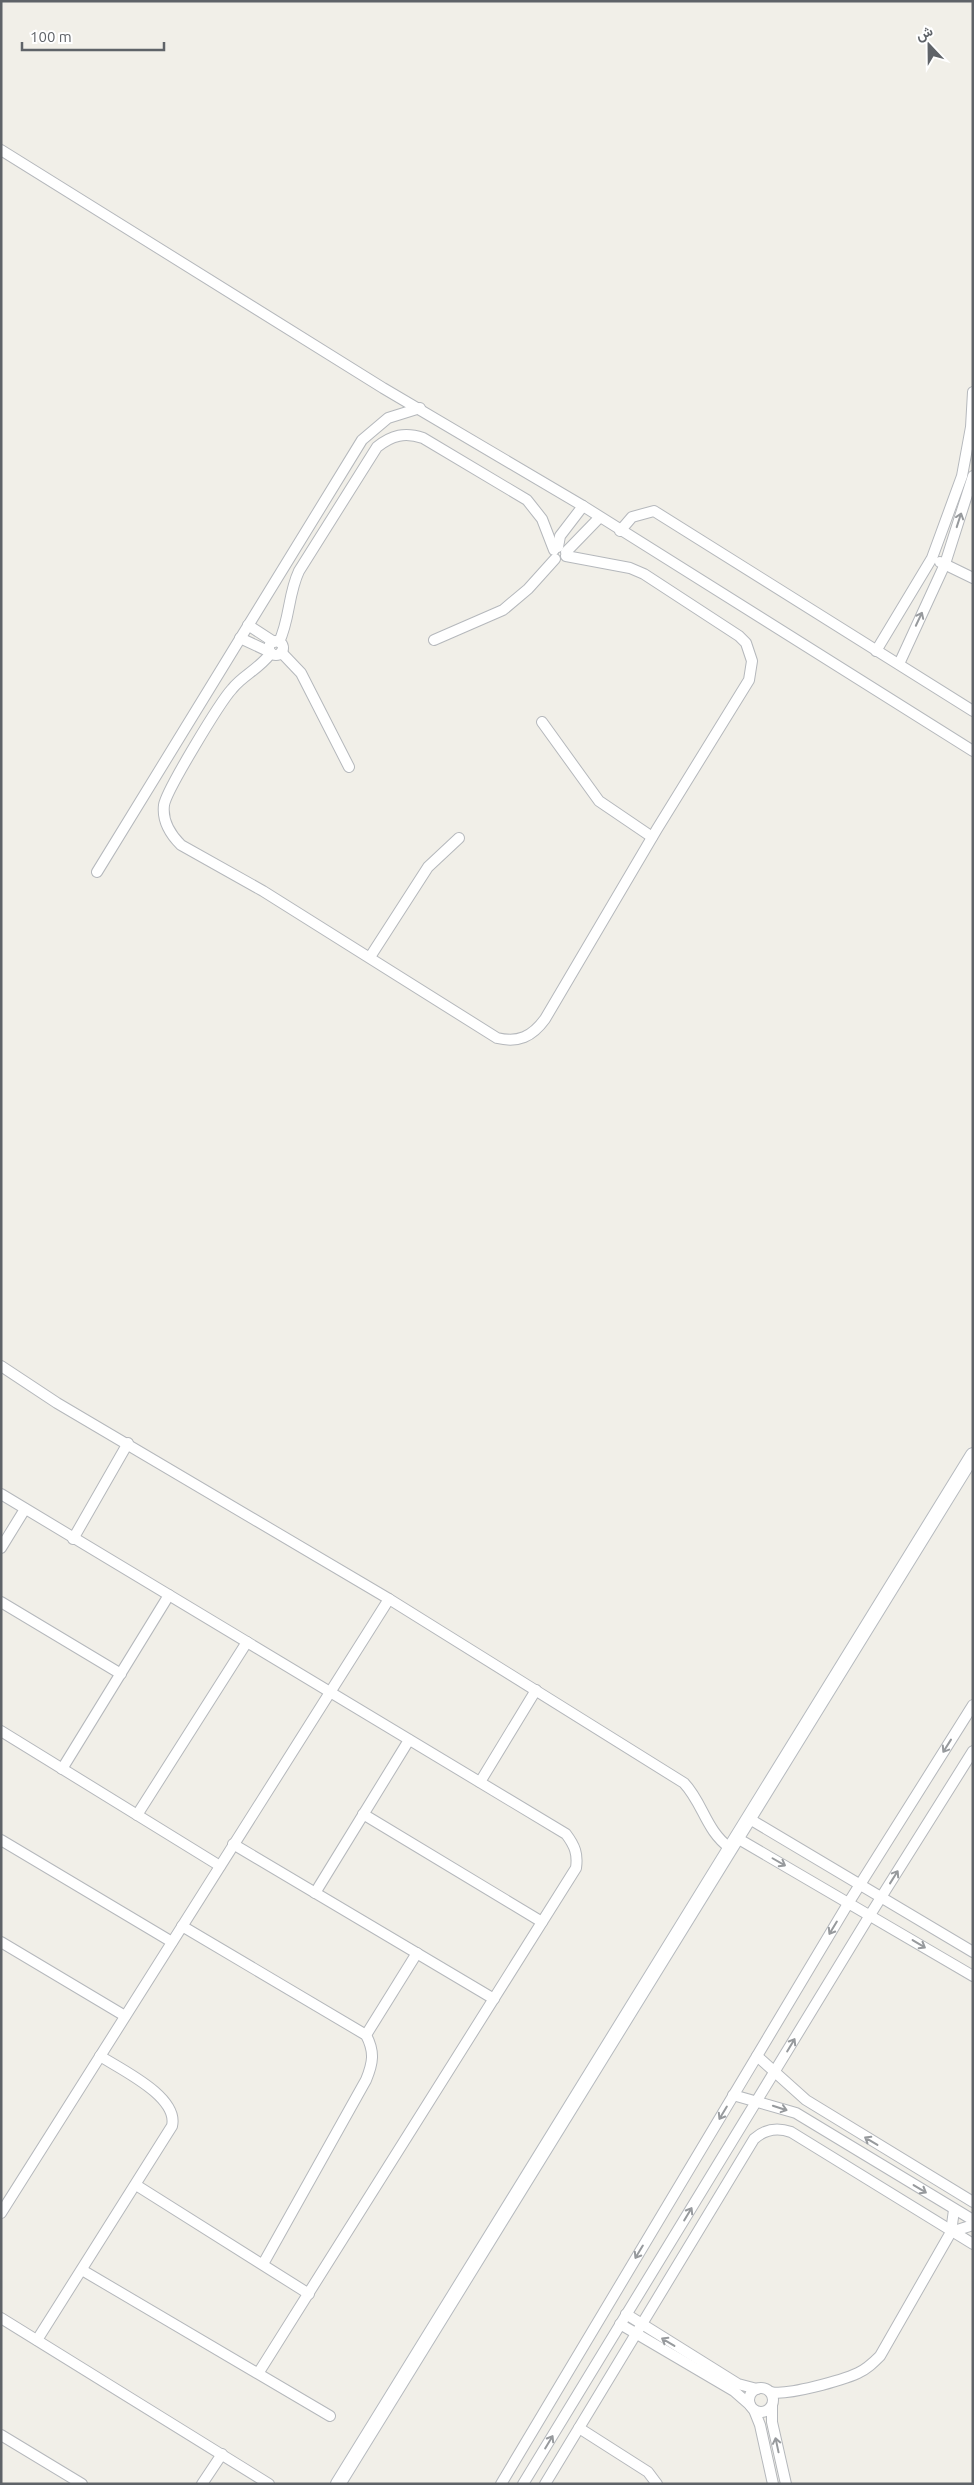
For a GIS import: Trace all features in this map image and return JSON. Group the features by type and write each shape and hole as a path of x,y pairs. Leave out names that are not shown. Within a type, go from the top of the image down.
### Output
{"street":[{"path":"1,150 383,388 420,408 583,506 973,751"},
{"path":"876,650 932,558 962,476 971,427 973,392"},
{"path":"96,872 362,440 388,418 420,408"},
{"path":"414,435 423,438 527,500 542,519 560,553 623,566 644,574 739,636 750,652 752,661 749,680 652,837 545,1019 530,1036 519,1040 497,1038 263,891 182,845 168,828 164,811 167,794 232,689 261,667 275,648 287,625 292,590 298,571 377,447 394,436 414,435"},
{"path":"899,664 945,564 973,476"},
{"path":"560,553 559,538 583,506"},
{"path":"620,531 632,517 654,511 973,710"},
{"path":"434,640 503,610 528,589 560,553 600,518"},
{"path":"932,558 973,578"},
{"path":"248,625 301,673 349,768"},
{"path":"240,638 275,648"},
{"path":"542,722 600,801 652,837"},
{"path":"370,957 428,867 459,838"},
{"path":"1,1366 57,1403 128,1443 389,1599 684,1783 692,1793 711,1830 849,1902 973,1976"},
{"path":"73,1539 128,1443"},
{"path":"338,2484 973,1455"},
{"path":"1,1494 566,1834 574,1844 578,1856 576,1868 259,2372"},
{"path":"1,1548 25,1508"},
{"path":"62,1769 169,1595"},
{"path":"3,2207 389,1599"},
{"path":"1,1602 121,1674"},
{"path":"137,1815 247,1642"},
{"path":"480,1782 536,1690"},
{"path":"501,2484 849,1902 973,1705"},
{"path":"1,1731 220,1866"},
{"path":"315,1893 409,1740"},
{"path":"523,2484 881,1897 973,1751"},
{"path":"363,1814 542,1922"},
{"path":"748,1818 973,1952"},
{"path":"1,1840 172,1942"},
{"path":"234,1844 494,1999"},
{"path":"182,1926 366,2034 373,2048 372,2065 366,2080 262,2264"},
{"path":"1,1942 125,2016"},
{"path":"366,2034 416,1953"},
{"path":"37,2340 171,2130 172,2113 159,2094 100,2056"},
{"path":"757,2056 806,2100 973,2202"},
{"path":"733,2095 796,2113 973,2220"},
{"path":"545,2484 754,2139 767,2130 784,2129 791,2132 973,2244"},
{"path":"136,2185 309,2294"},
{"path":"626,2314 639,2330 734,2391 752,2407 764,2412 772,2400 788,2393 857,2374 880,2356 951,2232 954,2210"},
{"path":"951,2232 973,2225"},
{"path":"82,2270 259,2372 330,2416"},
{"path":"1,2318 269,2484"},
{"path":"620,2324 639,2330 738,2384 757,2389 767,2389 772,2400 772,2422 786,2484"},
{"path":"757,2389 750,2395 752,2407 760,2425 773,2484"},
{"path":"579,2428 648,2472 657,2484"},
{"path":"1,2435 82,2484"},
{"path":"202,2484 222,2454"}]}
